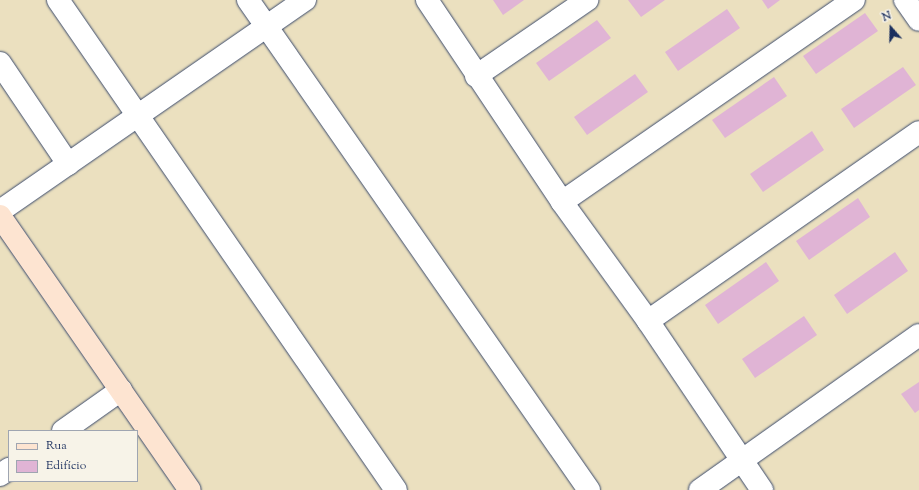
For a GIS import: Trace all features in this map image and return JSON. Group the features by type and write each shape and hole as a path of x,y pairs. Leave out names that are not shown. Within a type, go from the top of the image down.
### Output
{"street":[{"path":"58,0 396,490"},
{"path":"248,0 589,490"},
{"path":"0,211 305,0"},
{"path":"427,0 476,76 562,202 648,321 762,490"},
{"path":"476,76 587,0"},
{"path":"562,202 854,0"},
{"path":"905,0 919,20"},
{"path":"0,63 68,164"},
{"path":"648,321 919,132"},
{"path":"0,216 190,490"},
{"path":"700,490 919,335"},
{"path":"64,430 120,390"}],"building":[{"path":"493,0 524,0 503,15"},
{"path":"628,0 665,0 641,17"},
{"path":"762,0 780,0 768,9"},
{"path":"727,9 740,28 678,71 665,52"},
{"path":"865,13 878,31 816,74 803,56"},
{"path":"597,20 611,38 549,81 536,63"},
{"path":"903,67 916,85 854,128 841,109"},
{"path":"635,74 648,92 587,135 574,117"},
{"path":"774,77 787,96 725,138 712,120"},
{"path":"812,131 824,150 763,192 750,174"},
{"path":"858,198 870,217 809,260 796,241"},
{"path":"895,252 908,271 847,314 834,295"},
{"path":"766,262 779,281 718,324 705,305"},
{"path":"804,316 817,335 755,378 742,359"},
{"path":"919,382 919,410 915,413 901,394"}]}
